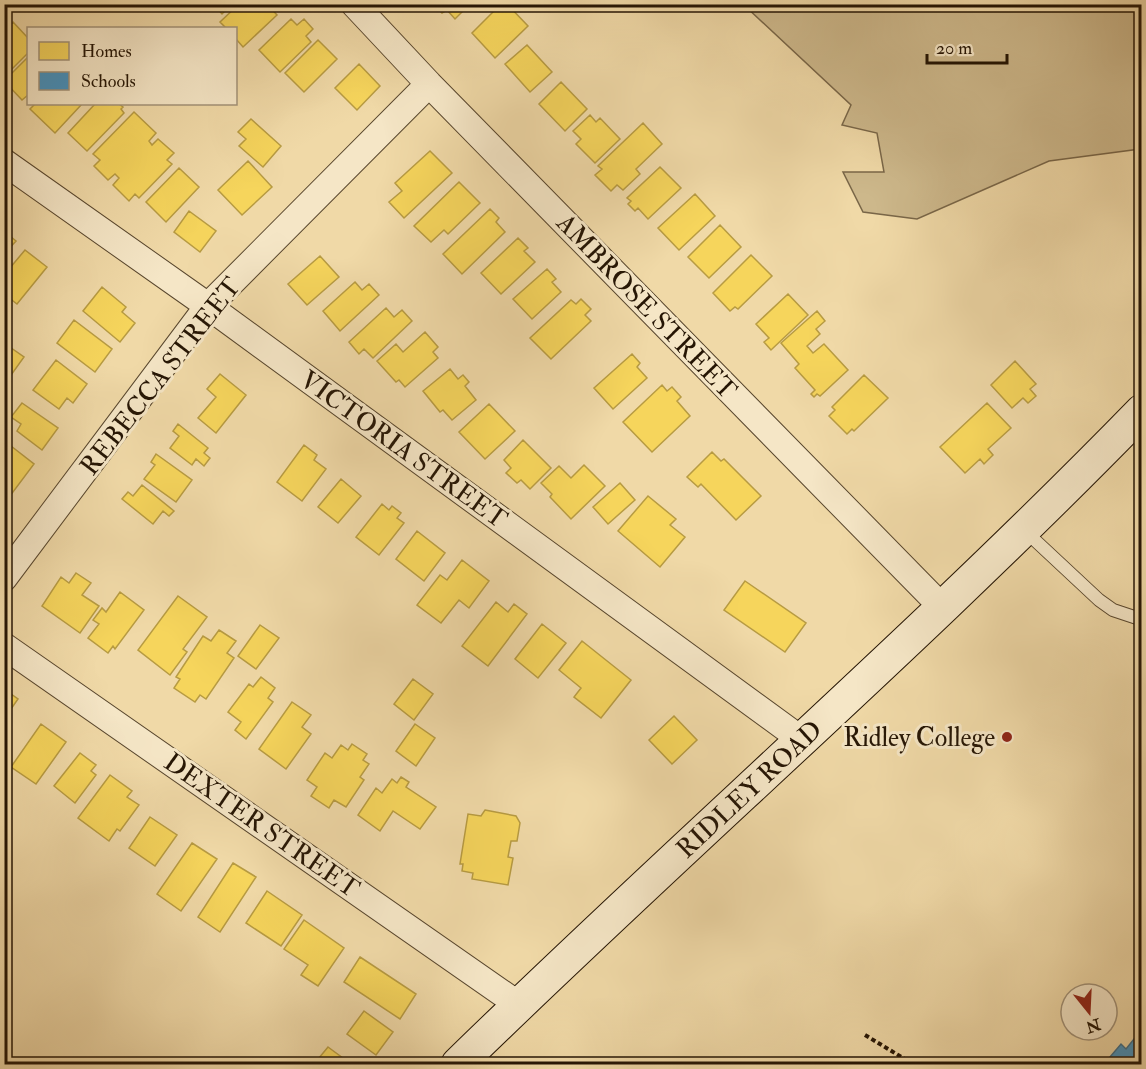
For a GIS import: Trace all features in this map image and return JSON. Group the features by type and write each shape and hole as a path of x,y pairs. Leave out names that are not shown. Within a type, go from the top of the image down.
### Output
{"street":[{"name":"AMBROSE STREET","path":"354,4 429,84 942,607"},
{"name":"REBECCA STREET","path":"4,578 208,306 429,84"},
{"name":"VICTORIA STREET","path":"4,162 208,306 802,740"},
{"name":"RIDLEY ROAD","path":"458,1065 1076,479 1142,411"},
{"name":"DEXTER STREET","path":"4,646 519,1005"}],"lane":[{"path":"1023,529 1099,600 1113,610 1137,618 1142,623"}],"path":[{"path":"865,1035 913,1065"}],"shaded area":[{"path":"744,5 1141,5 1140,149 1049,161 917,219 863,212 843,172 884,172 877,133 842,125 851,105"}],"building: Homes":[{"path":"213,4 235,4 222,14"},
{"path":"239,4 267,4 277,15 243,47 237,40 237,27 225,27 220,22"},
{"path":"433,4 470,4 455,19 447,10 442,13"},
{"path":"501,4 507,4 528,26 495,58 472,33"},
{"path":"291,19 297,25 304,19 313,29 306,36 311,42 280,72 259,50"},
{"path":"13,22 27,37 27,54 4,77 4,30"},
{"path":"318,40 337,59 304,92 285,73"},
{"path":"527,45 552,72 530,92 505,64"},
{"path":"27,58 27,96 22,100 4,81"},
{"path":"359,64 380,86 357,110 335,88"},
{"path":"561,82 587,109 565,131 539,104"},
{"path":"34,105 81,105 55,133 30,109"},
{"path":"94,105 120,105 123,107 121,109 124,113 87,151 68,133"},
{"path":"134,112 156,133 149,141 152,145 158,139 174,153 167,160 172,164 139,198 135,194 129,201 113,185 119,178 115,174 108,180 94,166 100,160 93,154"},
{"path":"590,115 596,122 600,118 620,139 595,163 576,144 581,139 573,131"},
{"path":"251,119 281,146 263,167 239,146 246,139 238,132"},
{"path":"643,123 662,144 636,169 640,174 623,190 617,185 611,191 595,175 602,169 598,166"},
{"path":"430,151 452,173 404,218 389,202 402,191 395,183"},
{"path":"248,161 272,187 242,215 218,190"},
{"path":"660,167 681,188 648,219 638,208 635,211 628,204 631,201 627,198"},
{"path":"179,168 199,187 166,222 146,202"},
{"path":"459,182 480,203 448,234 444,230 431,242 414,226"},
{"path":"695,194 715,216 679,250 658,228"},
{"path":"490,209 499,218 496,222 505,232 462,274 443,254"},
{"path":"189,211 216,231 200,252 174,232"},
{"path":"720,225 741,247 709,278 688,257"},
{"path":"4,231 16,241 4,254"},
{"path":"518,238 528,248 524,251 535,262 501,294 481,273"},
{"path":"25,250 47,267 17,304 4,294 4,275"},
{"path":"751,255 772,276 738,309 735,307 730,311 713,293"},
{"path":"320,256 339,277 307,305 288,284"},
{"path":"547,269 556,279 552,282 561,292 532,319 513,299"},
{"path":"355,282 362,290 369,284 379,295 340,331 323,311"},
{"path":"102,287 126,307 122,312 135,323 120,342 83,311"},
{"path":"788,294 808,315 771,350 764,342 769,338 756,324"},
{"path":"581,299 591,309 585,315 591,321 551,359 530,338 571,300 576,304"},
{"path":"386,308 394,317 402,310 412,321 373,358 364,349 359,354 349,342"},
{"path":"817,311 825,321 816,329 820,334 807,346 813,353 824,344 848,370 820,396 817,394 814,397 811,394 815,390 795,368 799,364 781,343"},
{"path":"74,320 112,349 95,372 57,343"},
{"path":"425,332 438,347 433,352 438,358 405,387 399,380 396,382 377,361 396,344 403,352"},
{"path":"4,343 24,357 4,385"},
{"path":"632,354 640,363 637,367 647,378 613,409 594,388"},
{"path":"56,360 87,384 73,403 67,398 59,409 33,390"},
{"path":"1015,361 1036,384 1030,389 1036,396 1028,403 1023,398 1012,408 991,385"},
{"path":"450,369 458,379 463,375 469,382 465,386 476,400 452,420 443,410 440,412 423,391"},
{"path":"220,374 246,395 216,433 198,418 216,397 207,389"},
{"path":"864,375 888,398 854,431 852,429 847,434 829,416 835,410 832,407"},
{"path":"662,385 667,391 672,387 681,397 677,401 690,416 652,452 623,422"},
{"path":"22,403 58,428 42,450 17,431 21,424 11,417"},
{"path":"987,403 1011,428 988,449 993,455 984,464 980,459 965,473 940,447"},
{"path":"489,404 515,431 485,459 459,432"},
{"path":"178,424 208,448 204,453 210,458 204,466 196,459 192,465 170,448 179,436 173,431"},
{"path":"523,440 551,468 530,489 521,480 517,483 506,473 511,468 504,460"},
{"path":"304,445 317,455 314,460 326,469 302,501 277,482"},
{"path":"11,446 34,464 4,504 4,455"},
{"path":"712,452 721,461 724,459 761,496 736,520 701,484 698,487 687,477"},
{"path":"156,454 192,480 176,502 144,479 155,465 151,462"},
{"path":"584,465 605,486 571,519 550,497 552,494 541,483 559,466 571,478"},
{"path":"341,479 361,496 338,523 318,507"},
{"path":"620,483 635,500 608,524 593,507"},
{"path":"142,485 174,511 169,516 163,511 153,524 122,499 128,492 133,496"},
{"path":"648,496 676,519 670,525 685,537 660,567 618,531"},
{"path":"382,504 389,510 392,506 401,513 397,518 404,523 379,555 356,537"},
{"path":"417,531 445,553 424,581 396,559"},
{"path":"462,560 489,581 469,608 459,600 441,623 417,605 440,575 447,580"},
{"path":"76,573 91,583 82,595 99,606 80,633 42,606 61,577 69,583"},
{"path":"745,581 806,623 785,652 724,610"},
{"path":"120,592 144,610 115,649 113,646 108,653 88,638 99,624 93,620 102,608 106,612"},
{"path":"178,596 207,617 183,649 187,652 170,675 138,650"},
{"path":"496,602 508,612 514,604 527,614 488,666 462,646"},
{"path":"542,624 566,643 538,678 515,659"},
{"path":"260,625 279,638 256,669 238,656"},
{"path":"219,630 236,641 227,653 234,658 206,699 200,695 195,702 174,688 180,679 176,677 203,636 211,641"},
{"path":"582,641 631,680 601,718 574,697 581,688 559,670"},
{"path":"261,677 275,688 268,698 273,702 246,739 235,730 241,722 228,712 249,684 253,687"},
{"path":"413,679 433,694 414,720 394,704"},
{"path":"4,689 18,699 4,719"},
{"path":"292,702 311,715 302,727 311,734 286,769 259,749"},
{"path":"674,716 697,740 672,764 649,740"},
{"path":"41,724 66,742 36,784 11,767"},
{"path":"415,724 435,738 416,766 396,751"},
{"path":"352,744 367,754 363,760 369,764 360,777 364,780 346,807 334,800 329,808 311,796 317,787 307,780 325,753 332,758 341,745 348,750"},
{"path":"80,753 96,765 91,771 96,775 75,803 54,786"},
{"path":"110,775 132,791 127,797 139,805 120,831 117,829 109,841 78,818"},
{"path":"401,777 409,782 406,787 436,807 420,829 393,811 380,831 358,815 376,788 382,793 392,779 397,783"},
{"path":"485,810 516,816 520,823 517,841 511,841 508,857 513,858 508,885 472,879 473,873 462,871 463,864 460,864 468,814 481,816"},
{"path":"150,817 177,835 155,866 129,848"},
{"path":"192,843 217,859 181,911 157,894"},
{"path":"233,863 256,877 220,932 198,917"},
{"path":"267,891 302,915 281,946 246,923"},
{"path":"304,920 344,948 318,986 301,975 308,965 284,949"},
{"path":"360,957 416,994 400,1019 344,982"},
{"path":"364,1011 393,1032 376,1055 347,1034"},
{"path":"328,1047 351,1064 314,1064"}],"building: Schools":[{"path":"1138,1034 1142,1037 1142,1064 1104,1064 1121,1044 1126,1049"}],"place":[{"name":"Ridley College","path":"1007,737"}]}
